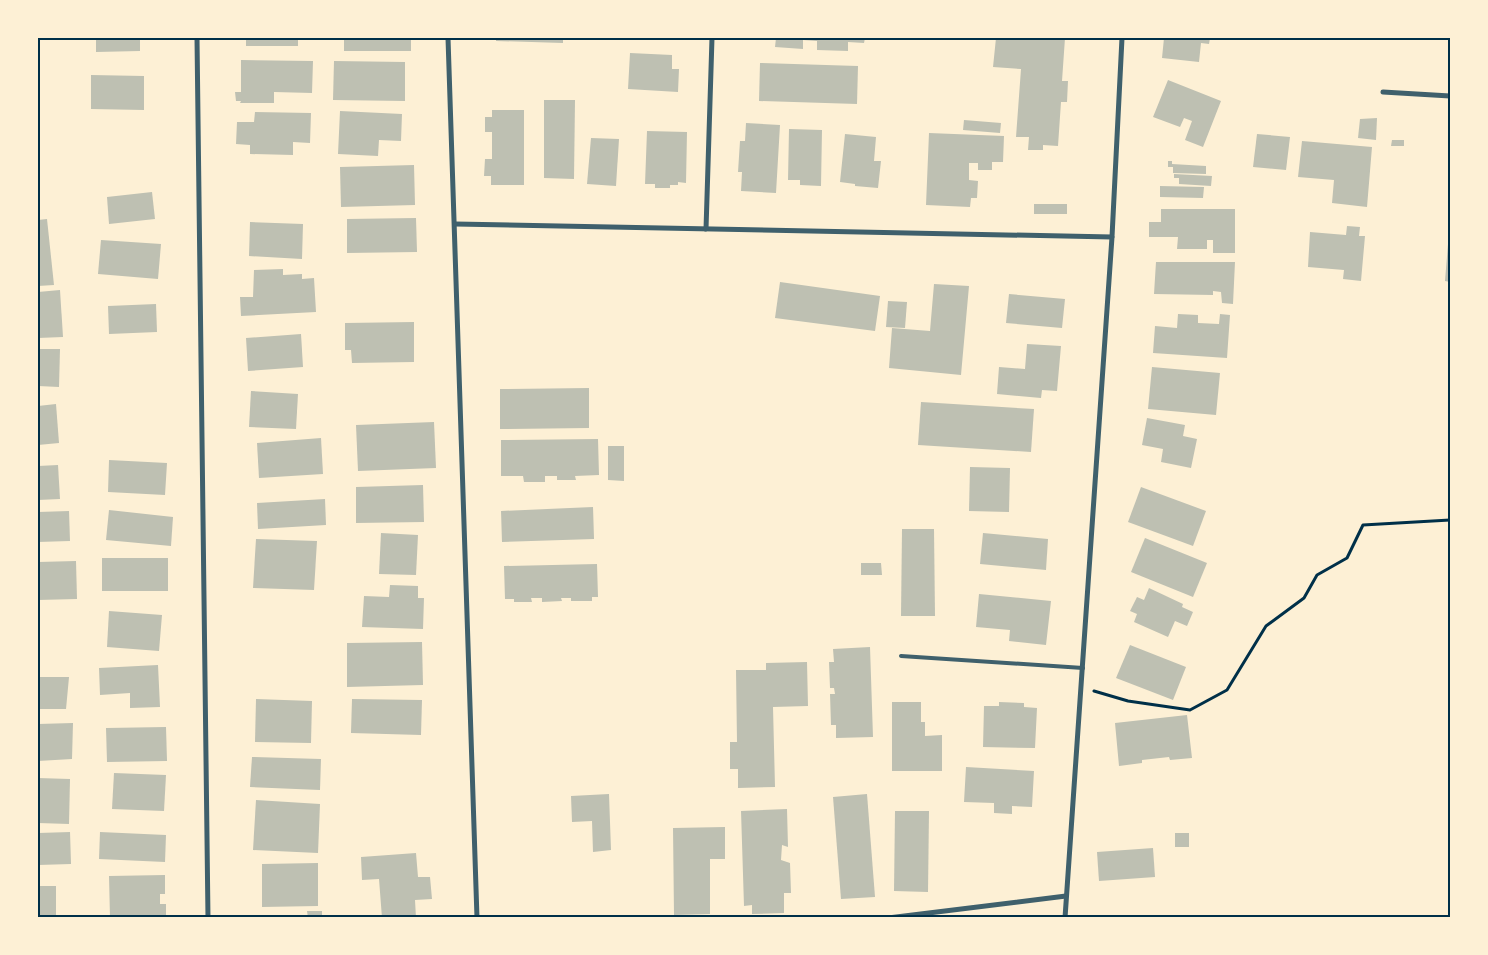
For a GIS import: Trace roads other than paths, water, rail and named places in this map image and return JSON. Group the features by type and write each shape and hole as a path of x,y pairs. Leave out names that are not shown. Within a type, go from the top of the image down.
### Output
{"street":[{"path":"196,38 208,918"},
{"path":"448,38 478,918"},
{"path":"706,229 712,38"},
{"path":"1065,918 1112,238 1122,38"},
{"path":"1382,92 1450,96"},
{"path":"455,224 1112,238"},
{"path":"888,918 1066,896"}],"lane":[{"path":"901,656 1083,668"}]}
